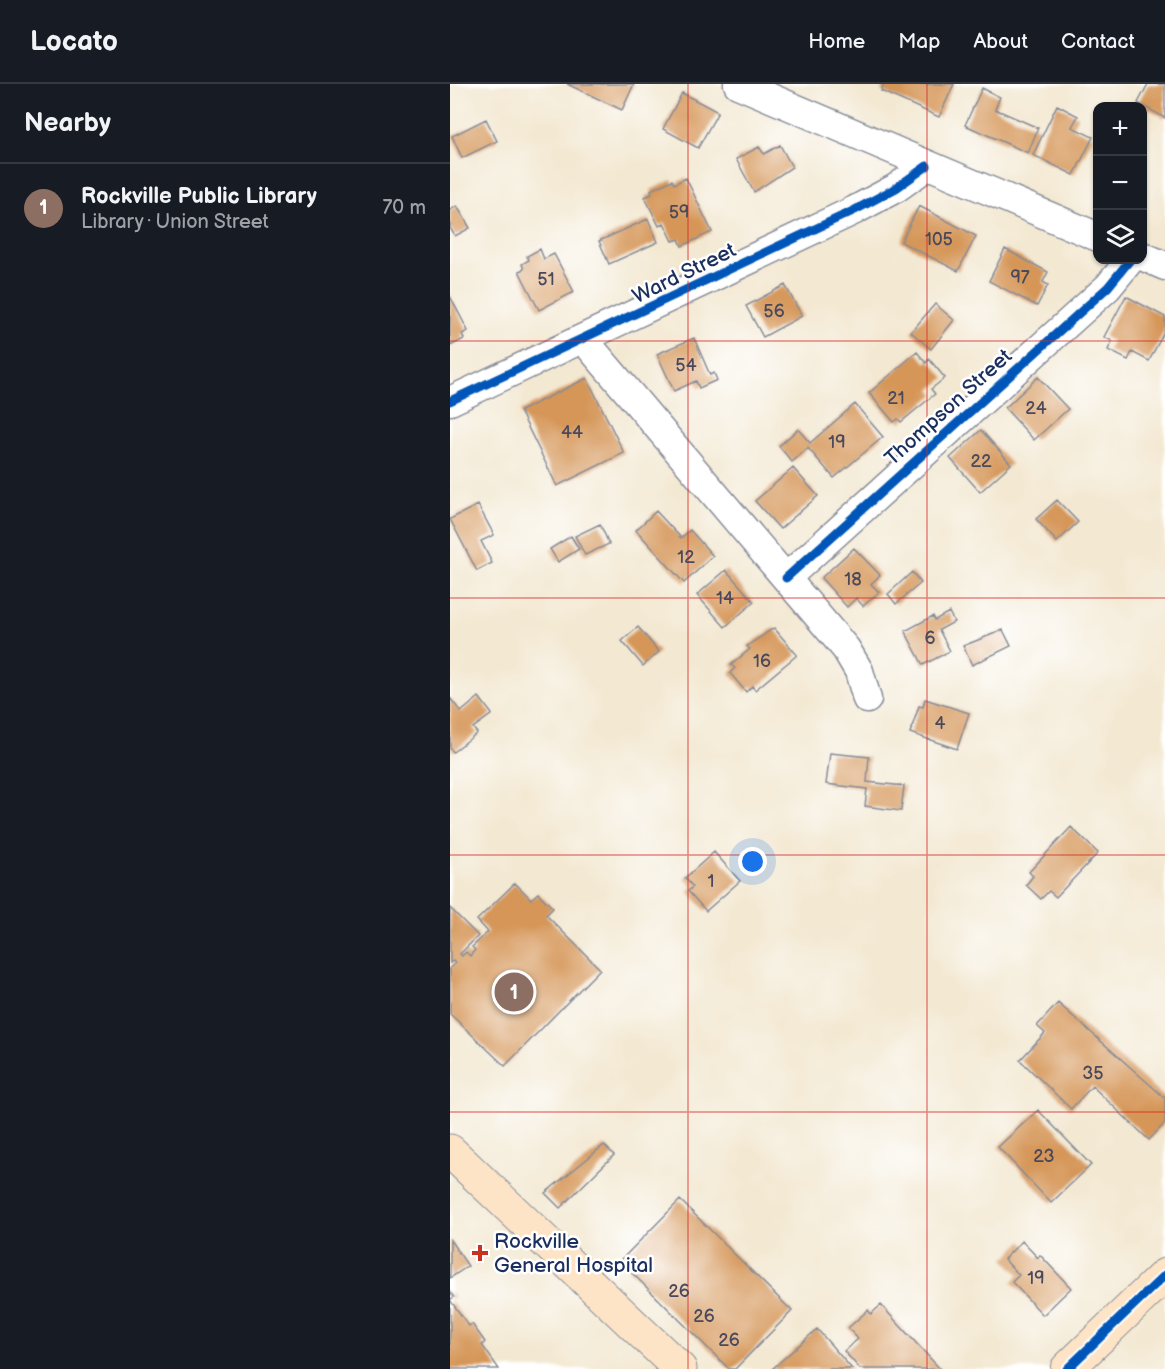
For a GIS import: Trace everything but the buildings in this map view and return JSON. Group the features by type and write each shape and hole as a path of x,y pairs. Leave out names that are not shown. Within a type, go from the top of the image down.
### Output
{"main road":[{"path":"450,1151 680,1369"},
{"path":"1068,1369 1165,1275"}],"street":[{"path":"738,84 1093,235"},
{"name":"Ward Street","path":"450,401 584,340 879,198 927,166"},
{"path":"1147,258 1165,266"},
{"name":"Thompson Street","path":"786,578 1108,287 1127,264"},
{"path":"584,340 853,658 867,699"}],"cycle path":[{"path":"450,401 855,210 896,188 927,166"},
{"path":"786,578 1108,287 1127,264"},
{"path":"1067,1369 1165,1275"}],"place":[{"name":"Rockville Public Library","path":"514,992"},
{"name":"Rockville General Hospital","path":"480,1253"}]}
